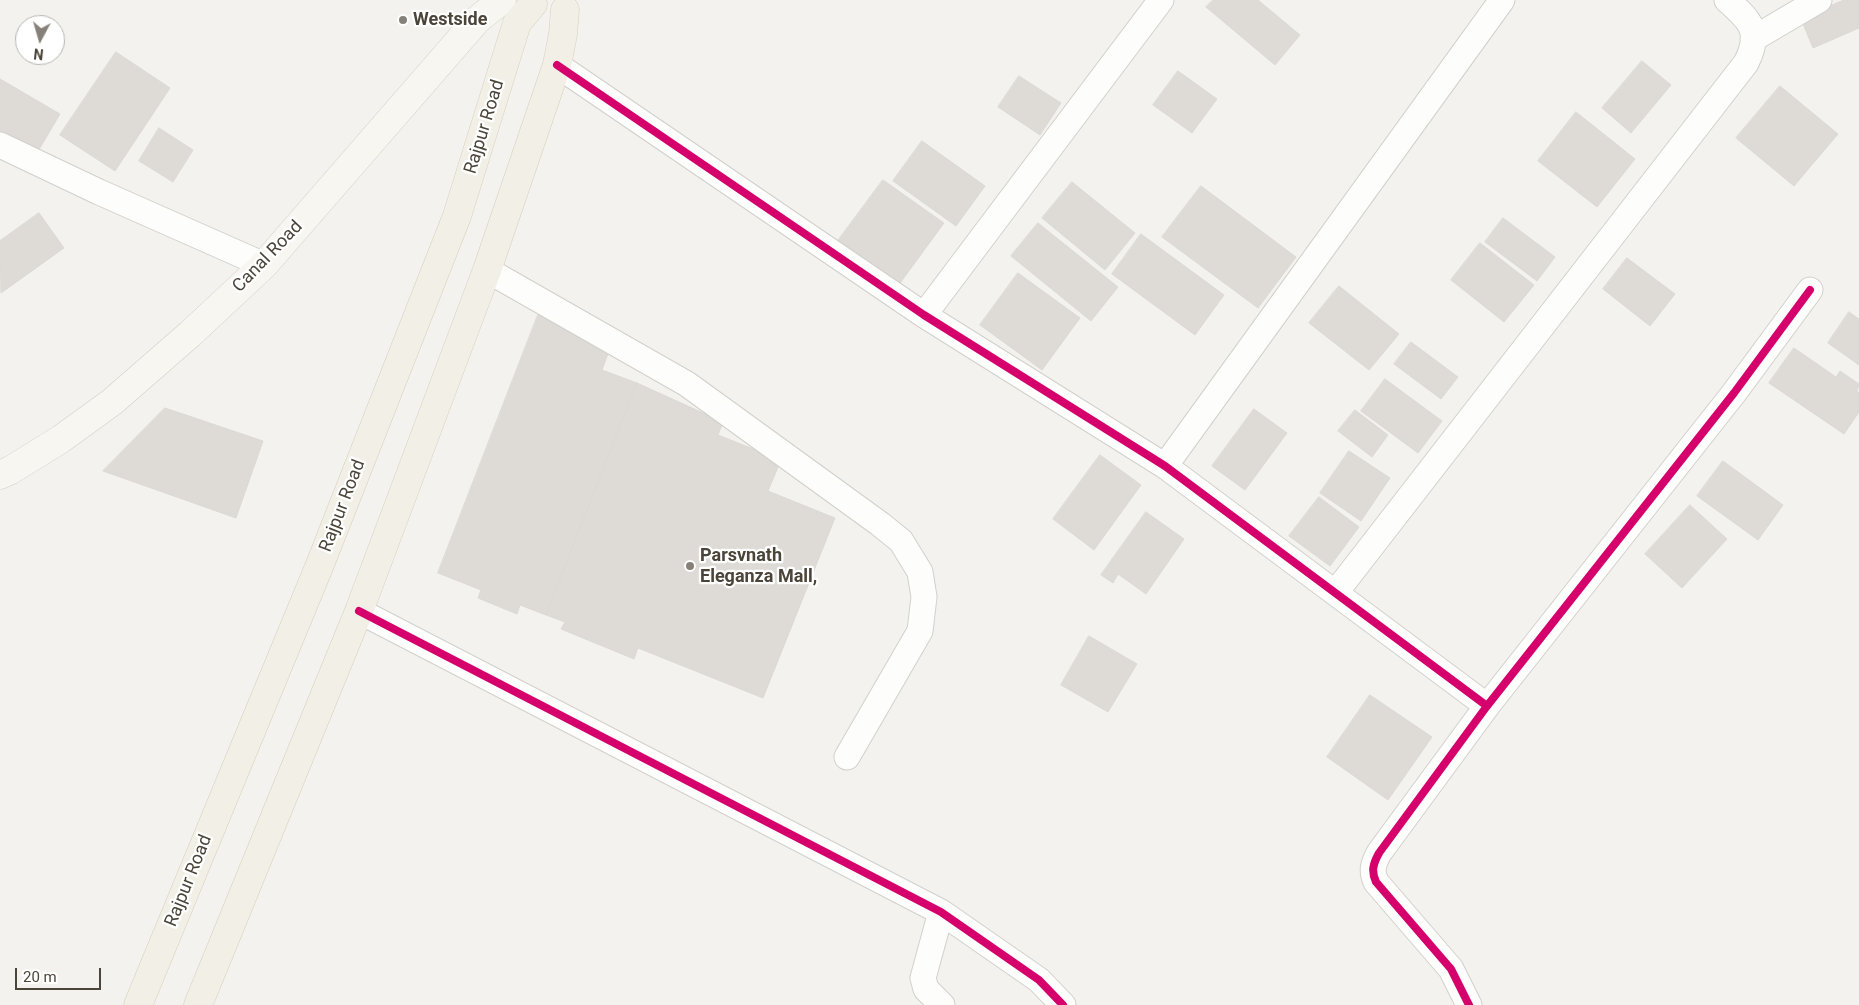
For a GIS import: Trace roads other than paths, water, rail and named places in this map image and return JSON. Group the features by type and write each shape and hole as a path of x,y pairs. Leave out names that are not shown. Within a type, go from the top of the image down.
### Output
{"main road":[{"path":"532,2 542,10 554,12 570,5"},
{"name":"Rajpur Road","path":"138,1005 319,567 457,216 517,23 532,2"},
{"path":"198,1005 359,611 487,270 557,65 570,5"}],"street":[{"name":"Canal Road","path":"4,468 61,439 112,402 190,334 264,265 477,20 502,0"},
{"path":"924,315 1161,0"},
{"path":"1164,466 1502,0"},
{"path":"1336,592 1746,63 1753,49 1752,29 1746,16 1728,0"},
{"path":"1754,39 1819,0"},
{"path":"557,65 924,315 1164,466 1336,592 1486,706"},
{"path":"0,145 99,192 264,265"},
{"path":"487,270 687,384 901,541 920,572 924,597 920,631 847,757"},
{"path":"1469,1005 1451,969 1376,882 1372,873 1374,863 1384,845 1486,706 1734,392 1810,290"},
{"path":"359,611 941,912 1039,980 1063,1005"},
{"path":"941,912 923,978 926,989 942,1005"}],"place":[{"name":"Westside","path":"403,20"},
{"name":"Parsvnath Eleganza Mall,","path":"690,566"}]}
